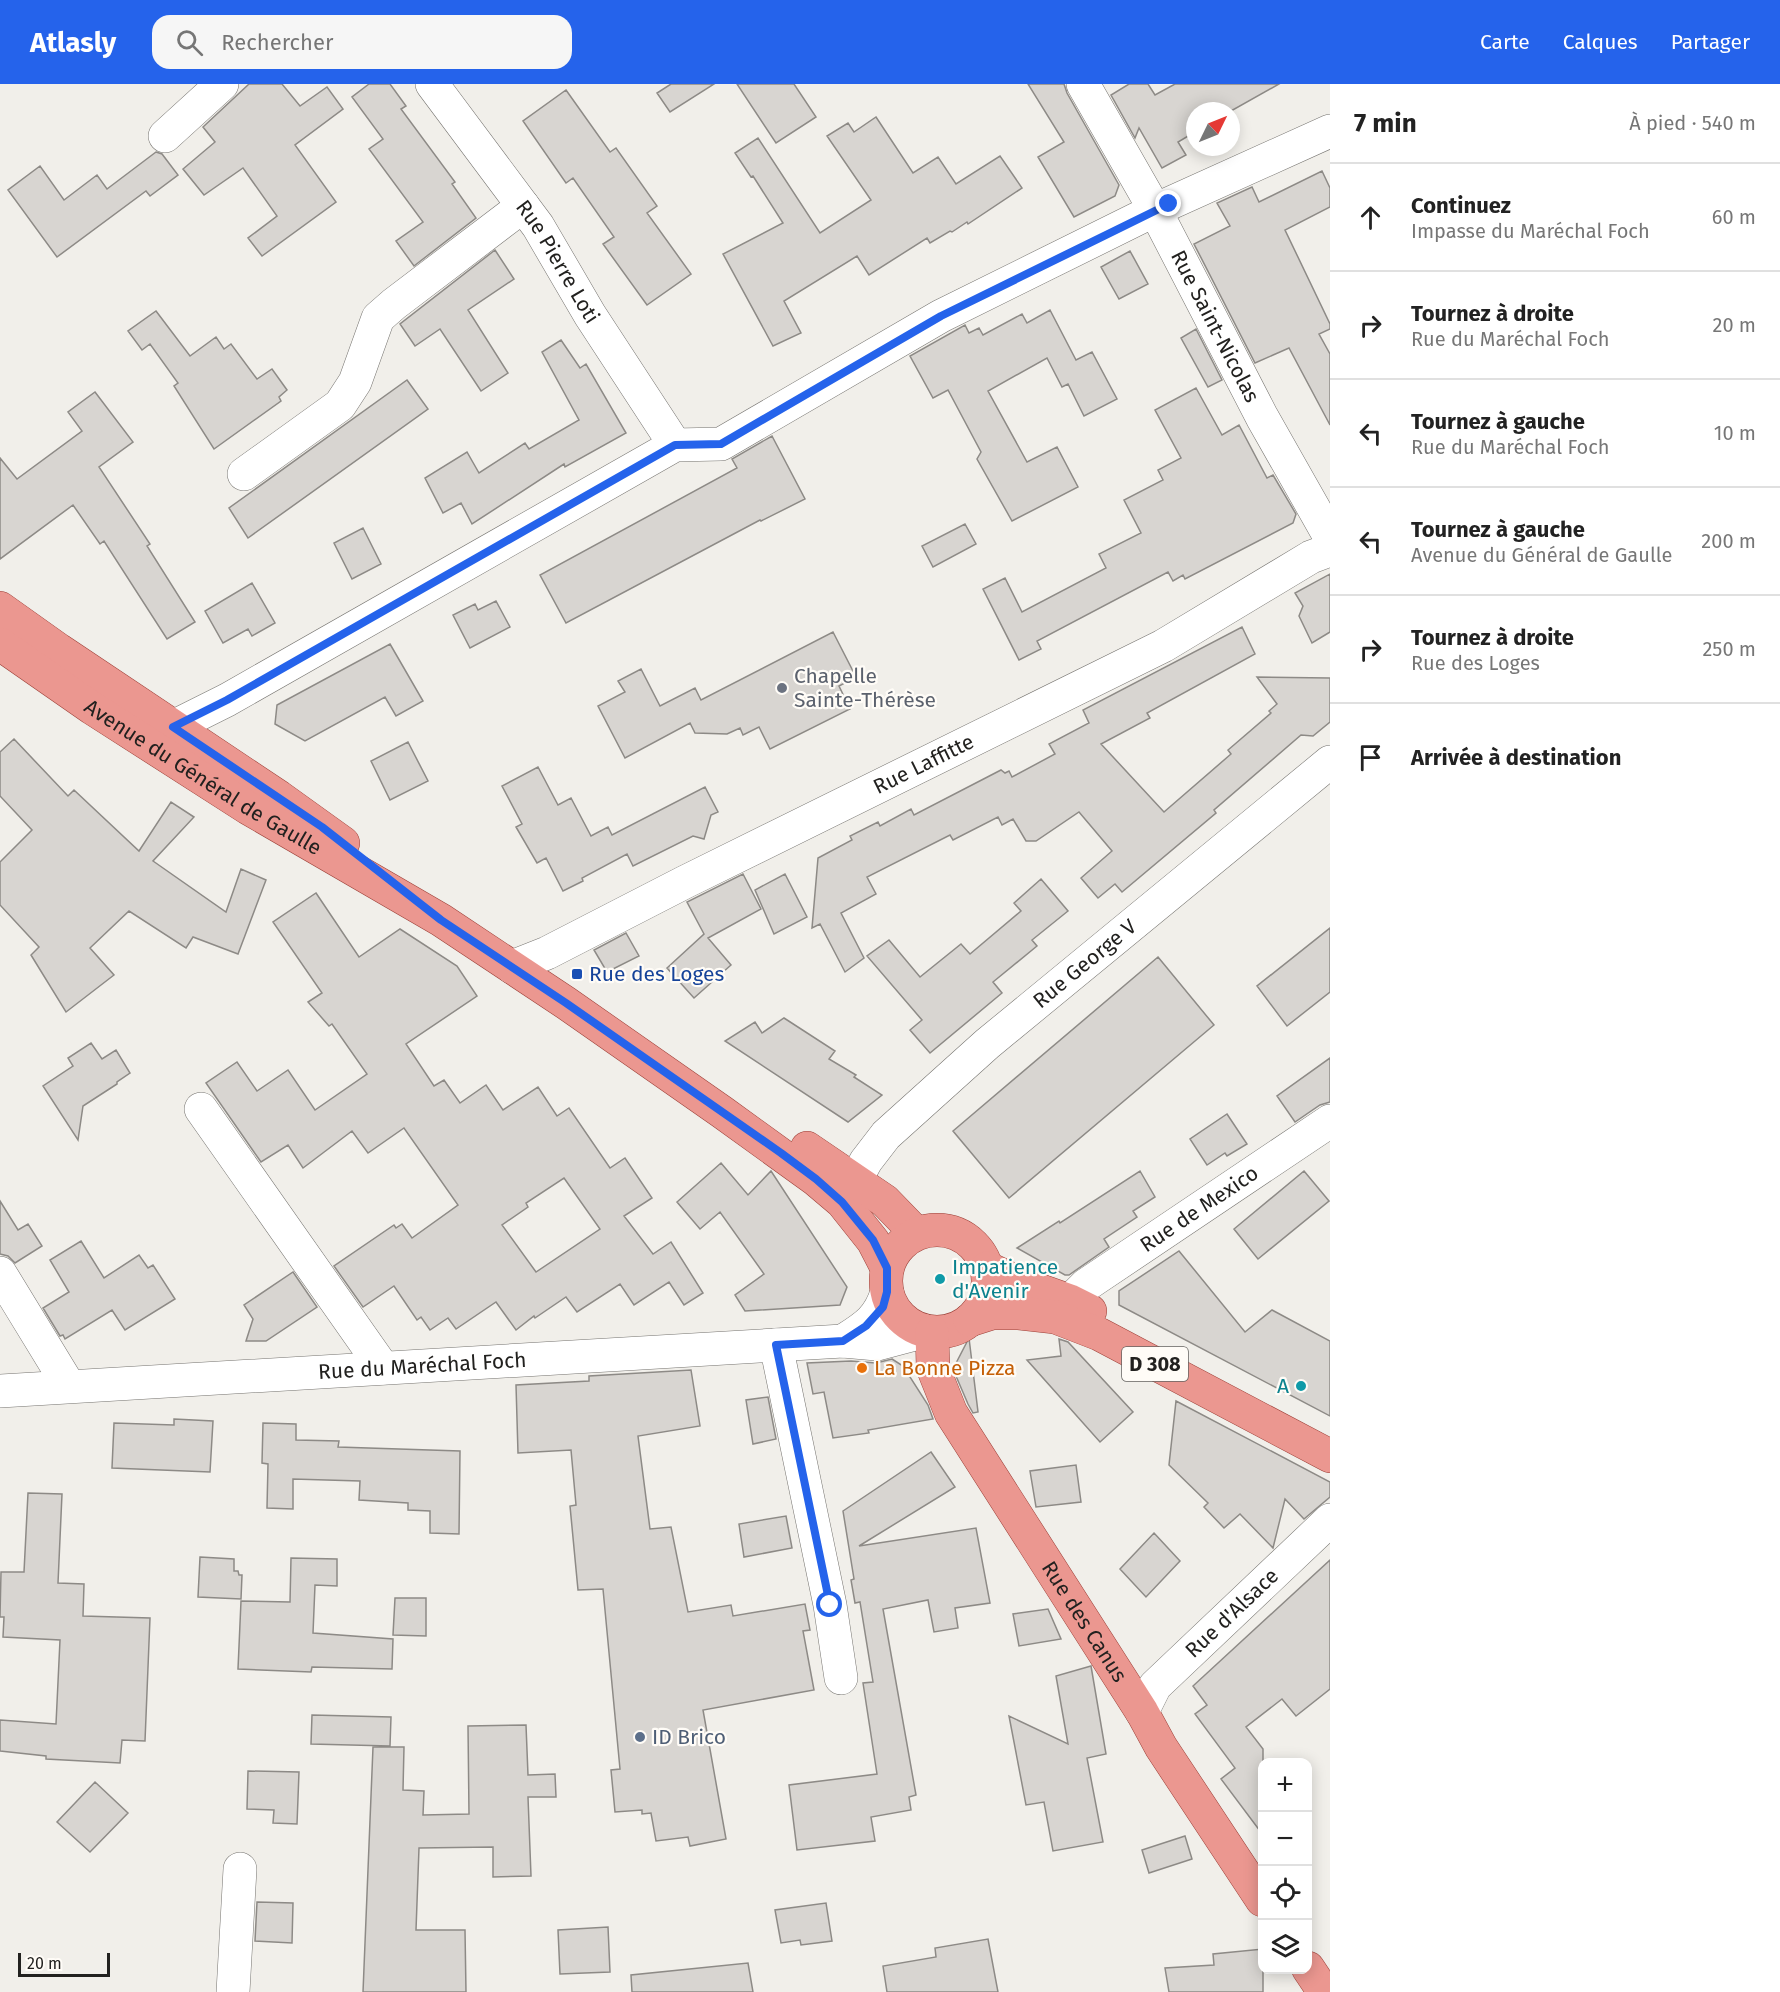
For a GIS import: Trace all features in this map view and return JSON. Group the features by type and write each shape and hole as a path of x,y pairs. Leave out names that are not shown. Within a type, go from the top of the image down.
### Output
{"main road":[{"name":"Avenue du Général de Gaulle","path":"0,608 58,650 248,808 441,920 566,1003 816,1179 842,1202 873,1240 887,1280"},
{"name":"Avenue du Général de Gaulle","path":"0,644 92,708 163,737"},
{"name":"Avenue du Général de Gaulle","path":"566,1003 750,1112 885,1201 916,1233"},
{"path":"938,1229 960,1235 977,1248 987,1269 988,1287 982,1306 970,1320 952,1329 929,1331 908,1323 895,1310 887,1280 897,1247 916,1233 938,1229"},
{"name":"D 308","path":"987,1269 1070,1301 1330,1433"},
{"name":"D 308","path":"970,1320 992,1313 1055,1317 1099,1334 1330,1456"},
{"name":"Rue des Canus","path":"929,1331 933,1368 951,1413 1142,1712 1161,1747 1258,1892"},
{"path":"1312,1974 1324,1992"}],"street":[{"path":"165,136 222,84"},
{"name":"Rue Pierre Loti","path":"432,84 538,226 590,315 675,445"},
{"name":"Rue Saint-Nicolas","path":"1083,84 1155,210 1262,417 1330,537"},
{"path":"163,737 675,445 721,444 941,316 1155,210 1330,131"},
{"path":"244,474 340,405 355,382 378,318 523,206"},
{"name":"Rue Laffitte","path":"512,967 554,950 685,882 1163,646 1311,557 1330,550"},
{"name":"Rue George V","path":"855,1181 866,1161 886,1135 979,1052 1330,762"},
{"path":"201,1109 383,1368"},
{"name":"Rue de Mexico","path":"1070,1301 1086,1285 1330,1121"},
{"path":"0,1273 69,1386"},
{"path":"843,1341 866,1326 883,1307 887,1280"},
{"name":"Rue du Maréchal Foch","path":"0,1390 843,1341 876,1344 929,1331"},
{"path":"776,1345 830,1605 842,1678"},
{"name":"Rue d'Alsace","path":"1142,1712 1155,1686 1330,1520"},
{"path":"233,1992 240,1869"}],"building":[{"path":"249,84 282,84 300,106 327,87 343,109 295,145 336,202 262,256 248,238 277,216 243,168 204,195 183,169 215,142 203,127"},
{"path":"369,84 390,84 406,106 401,109 455,182 452,184 476,218 414,266 396,241 423,222 369,149 383,139 352,97"},
{"path":"671,84 714,84 670,112 657,93"},
{"path":"737,84 794,84 816,117 776,143"},
{"path":"1028,84 1064,84 1119,185 1115,196 1074,217 1038,157 1064,142"},
{"path":"1129,84 1148,84 1155,95 1175,84 1279,84 1240,106 1240,102 1186,102 1186,137 1178,142 1186,155 1162,168 1139,128 1135,138 1111,95"},
{"path":"566,90 610,152 616,148 657,206 647,213 691,274 647,305 603,244 614,237 573,178 566,183 523,121"},
{"path":"876,117 913,173 938,157 956,184 1000,156 1022,188 968,224 967,222 930,243 927,238 869,275 857,256 784,301 801,333 773,346 723,254 783,223 753,176 751,177 735,153 758,138 820,233 871,200 827,136 848,123 854,132"},
{"path":"156,152 162,154 178,175 150,196 146,191 57,257 8,190 40,166 64,200 97,175 107,189"},
{"path":"1322,171 1330,188 1330,207 1285,230 1330,324 1330,329 1319,334 1330,354 1330,425 1289,348 1255,363 1194,244 1230,226 1217,203 1252,187 1259,202"},
{"path":"495,250 514,279 468,310 508,373 481,391 440,329 415,346 400,324"},
{"path":"1130,251 1148,284 1119,299 1101,267"},
{"path":"1050,310 1076,360 1092,352 1117,399 1084,416 1068,384 1062,387 1047,358 988,391 1027,462 1057,447 1078,487 1012,521 977,459 981,452 948,390 933,398 910,356 965,325 969,333 979,328 983,335 1022,314 1027,323"},
{"path":"156,311 190,356 216,337 224,349 231,344 257,379 272,369 287,390 279,397 281,401 214,449 174,386 178,383 150,344 142,350 128,331"},
{"path":"1196,329 1222,380 1208,387 1181,338"},
{"path":"561,340 580,368 586,364 626,433 565,467 564,464 472,524 461,503 443,513 425,478 467,452 479,473 525,443 529,449 579,420 542,352"},
{"path":"407,380 428,409 248,538 229,508"},
{"path":"1196,388 1222,435 1239,425 1267,478 1273,475 1296,514 1293,523 1185,579 1183,575 1173,581 1168,572 1037,641 1041,649 1019,660 983,589 1005,578 1022,612 1106,568 1099,554 1141,533 1124,500 1163,480 1158,470 1181,458 1155,410"},
{"path":"95,392 133,442 99,467 150,544 147,546 195,622 167,639 104,541 100,544 73,505 0,559 0,458 17,479 82,431 68,412"},
{"path":"772,436 805,499 760,520 566,623 540,575 737,468 732,459"},
{"path":"965,524 976,544 933,567 922,546"},
{"path":"363,528 381,564 352,579 334,543"},
{"path":"1330,574 1330,632 1312,643 1299,616 1303,606 1295,593"},
{"path":"252,583 275,623 252,636 248,629 223,643 205,611"},
{"path":"496,601 510,627 470,648 453,615 475,604 478,610"},
{"path":"1242,627 1255,654 1147,713 1150,718 1101,744 1164,812 1231,754 1228,750 1271,713 1269,711 1277,704 1257,677 1330,678 1330,722 1313,736 1301,735 1214,810 1216,813 1122,892 1115,884 1098,898 1081,878 1112,851 1079,812 1036,841 1026,841 1013,819 1002,825 998,817 953,840 950,835 867,877 876,894 841,913 864,958 845,972 820,924 812,928 818,858 852,840 850,836 878,822 880,826 911,809 914,815 1001,770 1005,773 1009,771 1012,777 1055,754 1049,744 1089,723 1083,710"},
{"name":"Chapelle Sainte-Thérèse","path":"833,632 856,677 839,686 850,709 770,749 759,727 743,735 740,728 727,734 695,733 690,723 625,758 598,706 625,692 618,681 641,669 660,706 695,688 701,700"},
{"path":"390,644 423,701 396,716 385,697 305,741 275,724 277,705"},
{"path":"14,739 68,796 74,790 139,851 171,802 194,817 153,861 226,912 241,869 266,880 238,954 193,937 186,948 129,911 90,948 114,975 66,1012 31,955 39,947 0,905 0,862 32,830 0,796 0,752"},
{"path":"408,742 428,781 390,800 371,761"},
{"path":"538,767 558,805 571,798 591,836 608,827 612,835 705,787 718,812 711,815 704,839 693,836 633,866 627,854 563,891 546,858 537,863 516,827 522,824 502,786"},
{"path":"743,874 761,909 708,938 731,965 694,998 667,968 704,934 687,902"},
{"path":"785,874 807,917 774,934 755,890"},
{"path":"1041,879 1068,911 1032,940 1037,946 993,982 1002,993 930,1053 910,1030 922,1020 867,956 889,940 920,977 961,944 970,954 1021,911 1014,903"},
{"path":"316,893 359,957 400,929 457,966 477,996 406,1044 434,1086 444,1080 460,1103 486,1085 503,1110 538,1087 557,1116 569,1108 610,1168 625,1158 652,1198 624,1216 653,1254 671,1242 703,1293 684,1305 669,1282 634,1305 620,1284 577,1312 566,1297 516,1330 496,1302 456,1329 448,1318 430,1330 421,1317 417,1320 394,1286 363,1307 334,1266 394,1225 396,1228 402,1224 412,1238 458,1205 404,1128 368,1153 352,1131 303,1168 288,1145 261,1162 206,1083 237,1062 257,1091 288,1070 315,1110 367,1074 332,1024 329,1026 308,1002 322,993 273,922","holes":["564,1178 600,1229 536,1272 502,1225 528,1207 526,1203"]},
{"path":"1330,928 1330,992 1287,1026 1257,986"},
{"path":"626,933 639,956 607,972 594,950"},
{"path":"1158,957 1214,1025 1009,1198 953,1131"},
{"path":"784,1018 835,1051 829,1059 856,1075 854,1077 882,1095 848,1122 725,1041 755,1022 762,1033"},
{"path":"91,1043 102,1059 116,1050 130,1073 83,1106 78,1140 43,1086 73,1066 68,1058"},
{"path":"1330,1058 1330,1102 1320,1105 1295,1122 1277,1096"},
{"path":"1227,1114 1247,1144 1227,1156 1225,1153 1207,1165 1190,1139"},
{"path":"721,1163 748,1195 771,1171 847,1287 840,1305 745,1311 735,1295 764,1274 720,1212 700,1229 677,1202"},
{"path":"1140,1171 1155,1197 1133,1211 1137,1217 1104,1239 1109,1247 1069,1275 1065,1275 1017,1248 1059,1221 1060,1223"},
{"path":"1304,1171 1329,1201 1258,1259 1234,1229"},
{"path":"0,1201 18,1230 28,1224 42,1246 15,1263 8,1256 0,1254"},
{"path":"81,1241 104,1278 139,1255 148,1268 153,1265 175,1299 125,1330 112,1310 65,1339 63,1335 60,1336 43,1308 69,1292 50,1260"},
{"path":"1179,1251 1245,1332 1272,1310 1330,1341 1330,1416 1119,1305 1119,1291"},
{"path":"293,1272 317,1307 266,1341 246,1341 253,1319 244,1305"},
{"path":"969,1338 978,1412 973,1413 953,1369"},
{"path":"1059,1339 1068,1342 1133,1412 1100,1442 1027,1360 1061,1356"},
{"path":"892,1359 903,1366 928,1405 933,1419 868,1430 869,1433 833,1438 824,1392 813,1394 807,1363 851,1361 876,1363"},
{"path":"691,1370 700,1426 638,1436 650,1529 671,1527 688,1612 731,1605 733,1616 805,1604 810,1630 803,1631 814,1690 703,1710 726,1839 690,1846 688,1837 656,1841 651,1813 642,1814 642,1810 615,1812 611,1770 620,1769 603,1589 578,1590 570,1506 576,1505 571,1450 518,1453 516,1385 589,1381 589,1376"},
{"path":"768,1397 776,1439 753,1444 746,1400"},
{"path":"1176,1401 1330,1482 1330,1497 1304,1519 1285,1499 1273,1548 1240,1514 1224,1528 1204,1507 1208,1503 1169,1465"},
{"path":"174,1419 213,1421 210,1472 112,1468 114,1423 174,1425"},
{"path":"263,1423 296,1424 296,1440 339,1441 338,1447 460,1451 459,1534 430,1533 430,1511 408,1510 408,1503 359,1500 360,1481 293,1479 293,1509 267,1508 268,1464 262,1463"},
{"path":"931,1452 955,1487 859,1546 976,1528 990,1603 955,1608 958,1628 934,1632 928,1600 883,1609 916,1795 909,1797 911,1810 871,1817 875,1841 797,1850 789,1785 877,1774 863,1683 873,1682 860,1602 855,1603 851,1580 854,1579 843,1511"},
{"path":"1076,1465 1081,1502 1036,1507 1030,1471"},
{"path":"28,1493 62,1494 58,1583 84,1584 83,1616 150,1618 145,1741 122,1740 120,1763 46,1759 46,1756 0,1751 0,1720 56,1724 60,1640 3,1637 4,1617 0,1617 1,1572 24,1572"},
{"path":"786,1516 792,1548 744,1557 739,1524"},
{"path":"1154,1533 1180,1561 1146,1597 1120,1569"},
{"path":"200,1557 234,1559 234,1571 242,1575 241,1599 198,1597"},
{"path":"291,1558 337,1559 337,1586 315,1585 313,1633 393,1639 392,1669 312,1667 311,1672 238,1669 241,1601 290,1602"},
{"path":"1330,1560 1330,1689 1296,1716 1282,1699 1246,1727 1263,1749 1263,1758 1258,1758 1258,1828 1221,1779 1235,1768 1195,1714 1207,1705 1193,1686"},
{"path":"395,1598 426,1598 426,1636 393,1635"},
{"path":"1048,1609 1061,1639 1019,1646 1013,1614"},
{"path":"1091,1666 1106,1754 1087,1758 1103,1842 1053,1851 1044,1802 1026,1805 1009,1716 1068,1744 1056,1676"},
{"path":"312,1715 391,1717 390,1746 311,1744"},
{"path":"526,1725 528,1775 555,1774 556,1797 528,1797 531,1876 493,1877 493,1847 419,1848 416,1930 465,1930 466,1992 363,1992 373,1747 404,1747 403,1790 424,1791 423,1815 469,1814 468,1726"},
{"path":"248,1771 299,1772 297,1824 273,1823 274,1810 247,1809"},
{"path":"95,1782 128,1813 90,1852 57,1822"},
{"path":"1185,1836 1192,1859 1149,1873 1142,1850"},
{"path":"257,1902 293,1903 292,1943 255,1941"},
{"path":"826,1903 832,1941 801,1945 800,1940 781,1943 775,1910"},
{"path":"608,1927 610,1972 560,1974 558,1930"},
{"path":"988,1939 998,1992 887,1992 883,1966 936,1957 935,1948"},
{"path":"1258,1950 1258,1974 1263,1974 1263,1992 1169,1992 1165,1968 1214,1965 1213,1954"},
{"path":"748,1963 753,1992 632,1992 631,1975"}],"place":[{"name":"Chapelle Sainte-Thérèse","path":"782,688"},
{"name":"Rue des Loges","path":"577,974"},
{"name":"Impatience d'Avenir","path":"940,1279"},
{"name":"La Bonne Pizza","path":"862,1368"},
{"name":"A","path":"1301,1386"},
{"name":"ID Brico","path":"640,1737"}],"route":[{"path":"830,1605 776,1345 843,1341 866,1326 883,1307 887,1292 887,1268 873,1240 842,1202 781,1153 566,1003 441,920 322,827 173,727 227,700 675,445 721,444 941,316 1169,204"}]}
